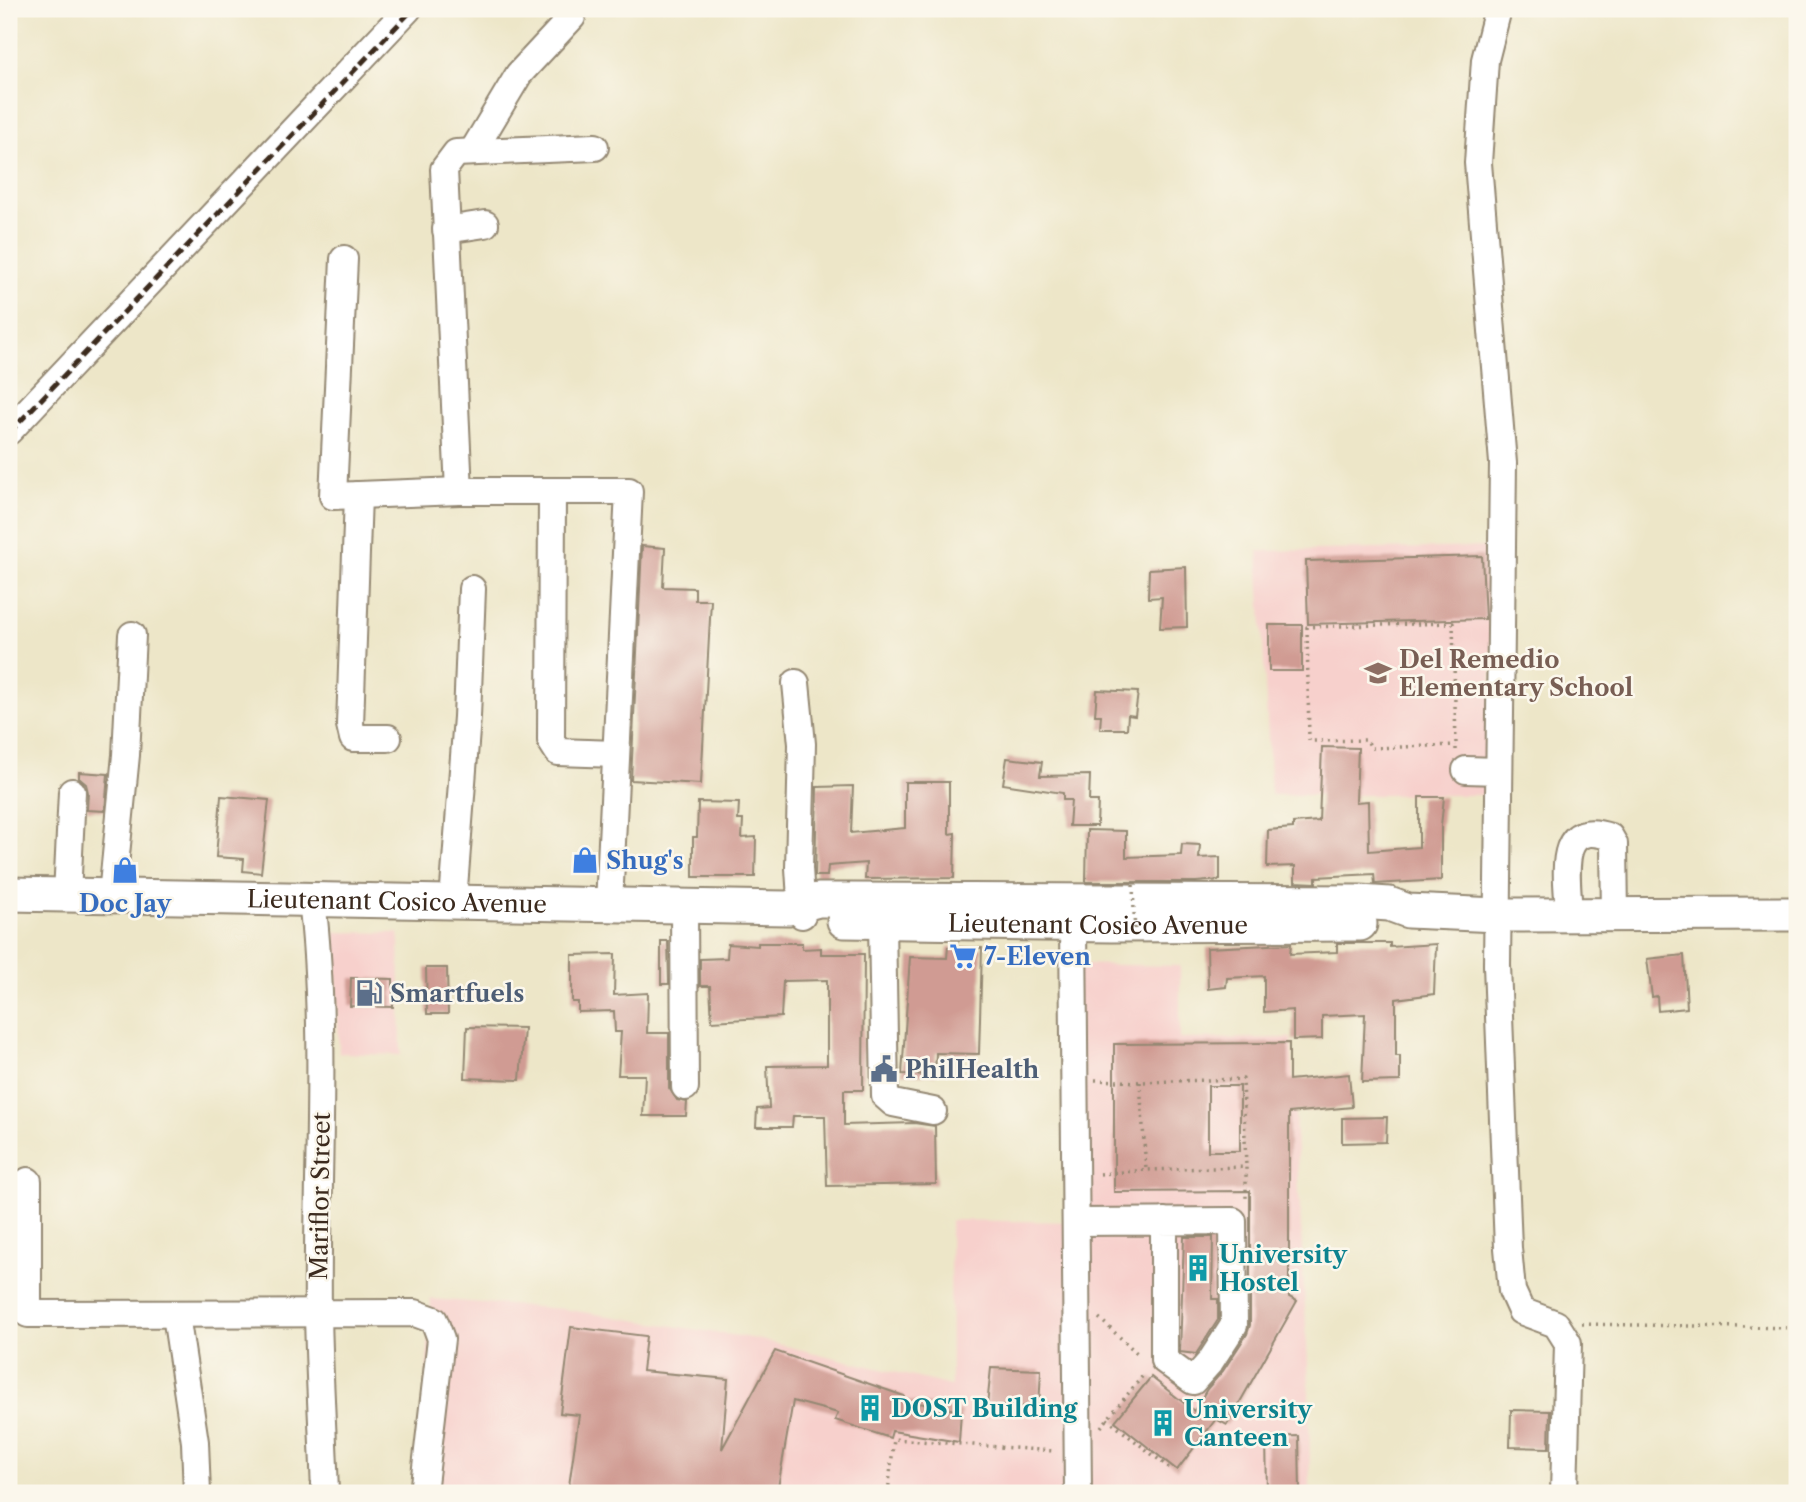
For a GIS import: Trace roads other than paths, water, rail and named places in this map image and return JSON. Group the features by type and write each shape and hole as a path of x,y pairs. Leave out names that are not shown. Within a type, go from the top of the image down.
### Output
{"main road":[{"name":"Lieutenant Cosico Avenue","path":"9,894 684,905 798,909 819,920 882,922 1362,924 1388,920 1408,911"},
{"name":"Lieutenant Cosico Avenue","path":"798,909 818,900 1147,899 1360,902 1388,904 1408,911 1497,915 1797,914"}],"street":[{"path":"9,431 408,9"},
{"path":"1498,9 1485,60 1478,163 1503,463 1497,965 1512,1291 1521,1311 1556,1324 1568,1343 1564,1493"},
{"path":"473,151 519,74 572,18"},
{"path":"459,491 444,169 456,153 595,147"},
{"path":"446,230 485,224"},
{"path":"344,259 333,496 459,491 629,491 609,905"},
{"path":"552,492 551,741 558,752 616,754"},
{"path":"358,495 350,725 352,738 388,738"},
{"path":"453,901 467,729 472,589"},
{"path":"112,895 126,755 132,635"},
{"path":"796,683 802,744 798,909"},
{"path":"1466,770 1498,771"},
{"path":"67,895 72,792"},
{"path":"1569,915 1568,853 1571,843 1575,837 1582,834 1602,834 1610,837 1614,844 1615,915"},
{"name":"Mariflor Street","path":"312,900 322,1069 318,1313 325,1493"},
{"path":"684,905 685,1087"},
{"path":"882,922 885,1096 893,1103 933,1111"},
{"path":"1073,924 1078,1493"},
{"path":"29,1181 29,1314 415,1313 434,1320 441,1339 423,1493"},
{"path":"1076,1222 1164,1221 1233,1221 1234,1325 1210,1362 1193,1381 1164,1360 1164,1221"},
{"path":"176,1315 195,1442 197,1493"}],"railway":[{"path":"9,433 413,9"}],"place":[{"name":"Del Remedio Elementary School","path":"1378,673"},
{"name":"Shug's","path":"585,860"},
{"name":"Doc Jay","path":"125,870"},
{"name":"7-Eleven","path":"963,956"},
{"name":"Smartfuels","path":"369,993"},
{"name":"PhilHealth","path":"884,1069"},
{"name":"University Hostel","path":"1198,1268"},
{"name":"DOST Building","path":"870,1408"},
{"name":"University Canteen","path":"1163,1423"}]}
